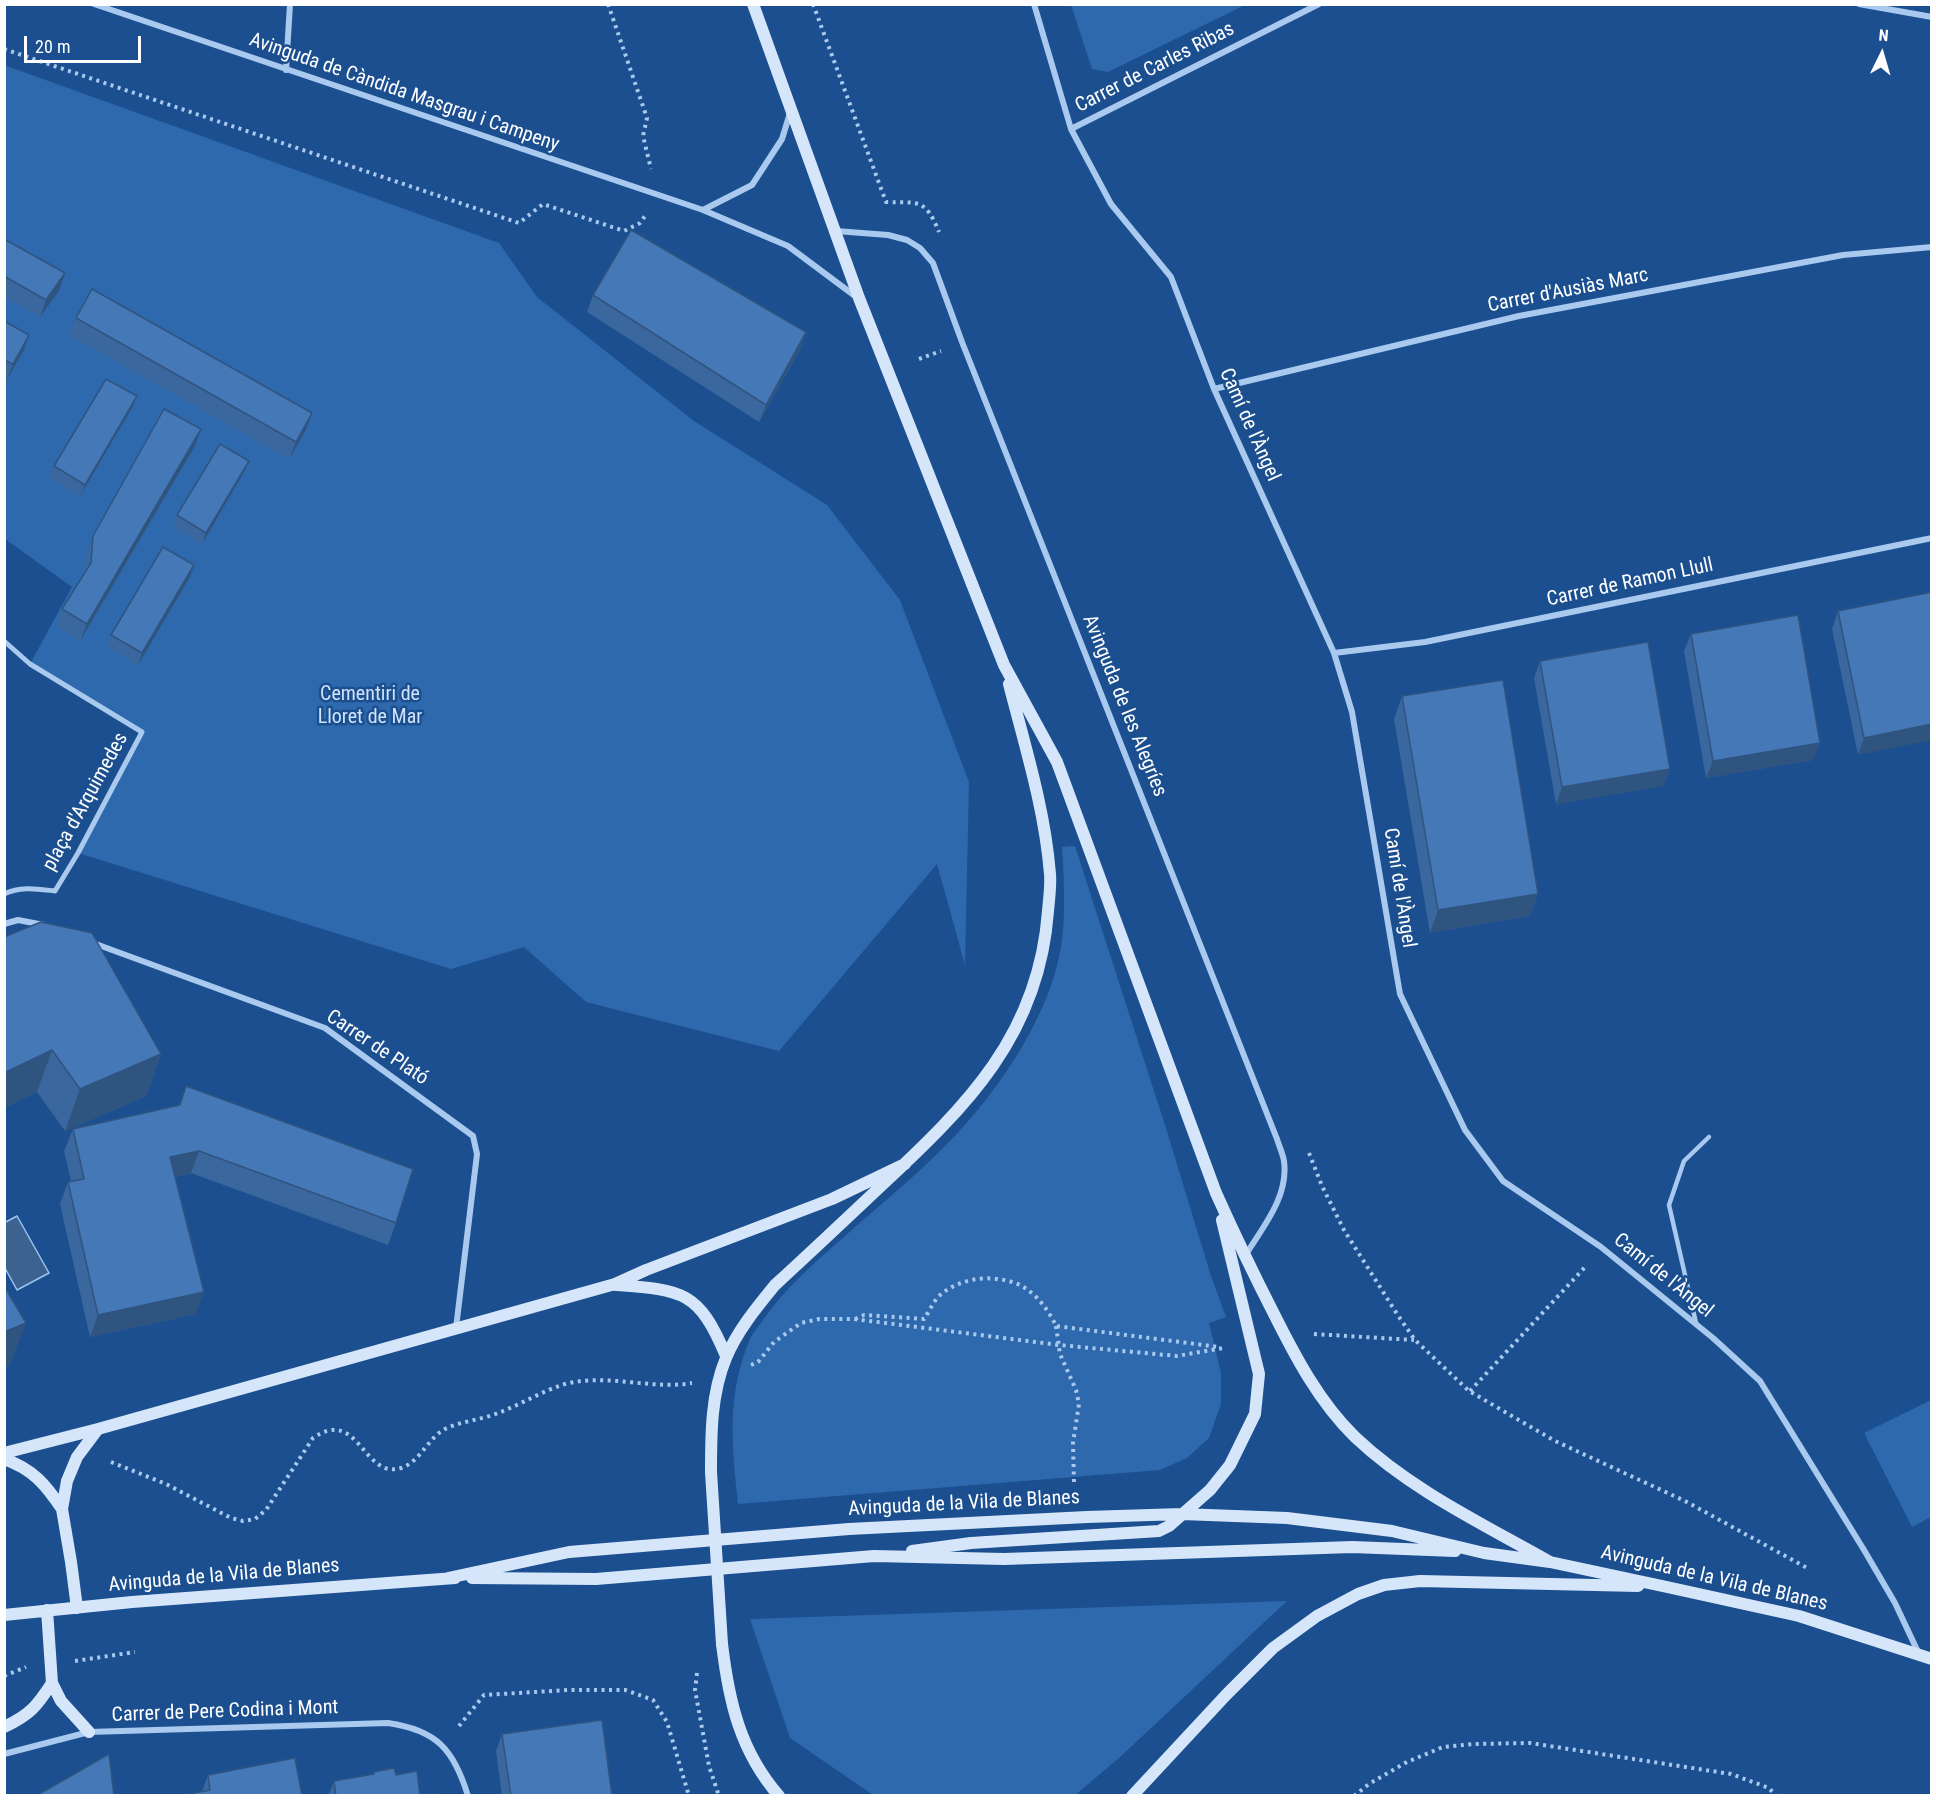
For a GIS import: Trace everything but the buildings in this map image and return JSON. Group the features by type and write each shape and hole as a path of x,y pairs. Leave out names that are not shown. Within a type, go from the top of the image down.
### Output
{"main road":[{"path":"753,4 859,298 1004,665 1057,762 1216,1193 1245,1257 1305,1372 1329,1408 1355,1436 1398,1473 1452,1507 1550,1562"},
{"path":"779,1796 765,1780 754,1760 737,1720 728,1689 722,1644 711,1472 714,1400 726,1356 757,1307 775,1285 957,1113 987,1076 1016,1028 1035,982 1047,935 1051,876 1042,817 1004,665"},
{"path":"4,1453 98,1429 615,1284 832,1199 905,1164"},
{"path":"874,1556 971,1543 1159,1531 1169,1526 1210,1490 1230,1465 1256,1414 1259,1374 1216,1193"},
{"path":"615,1284 653,1288 682,1295 698,1305 715,1328 726,1356"},
{"path":"76,1608 62,1509 67,1481 77,1457 98,1429"},
{"path":"4,1459 20,1464 32,1473 49,1489 62,1509"},
{"name":"Avinguda de la Vila de Blanes","path":"448,1578 568,1552 849,1529 1182,1514 1287,1518 1392,1531 1484,1552 1550,1562 1667,1587 1799,1616 1926,1657"},
{"name":"Avinguda de la Vila de Blanes","path":"4,1614 448,1578 596,1579 874,1556 1004,1559 1352,1547 1484,1552"},
{"path":"1132,1796 1273,1648 1317,1616 1358,1594 1384,1585 1420,1581 1667,1587"},
{"path":"47,1610 52,1683 61,1701 88,1732"},
{"path":"4,1727 23,1719 38,1704 52,1683"}],"street":[{"name":"Avinguda de Càndida Masgrau i Campeny","path":"94,4 703,210 788,246 859,298"},
{"path":"286,70 290,4"},
{"name":"Camí de l'Àngel","path":"1034,4 1071,129 1112,204 1171,277 1214,389 1334,652 1352,712 1400,994 1465,1130 1503,1181 1594,1242 1696,1323 1760,1381 1864,1550 1926,1657"},
{"name":"Carrer de Carles Ribas","path":"1071,129 1319,4"},
{"path":"1858,4 1932,17"},
{"path":"703,210 752,185 782,139 791,108"},
{"name":"Avinguda de les Alegríes","path":"836,231 888,235 906,240 920,248 933,263 1284,1161 1284,1181 1278,1202 1245,1257"},
{"name":"Carrer d'Ausiàs Marc","path":"1214,389 1519,316 1843,255 1932,247"},
{"name":"Carrer de Ramon Llull","path":"1334,652 1425,642 1932,538"},
{"name":"plaça d'Arquimedes","path":"4,641 30,664 141,732 78,853 55,891 32,888 14,889 4,894"},
{"path":"4,924 18,920 37,922 48,927"},
{"name":"Carrer de Plató","path":"82,939 325,1028 473,1136 477,1154 456,1328"},
{"name":"Carrer de Pere Codina i Mont","path":"4,1754 88,1732 388,1723 410,1726 444,1746 461,1772 468,1796"}],"lane":[{"path":"1696,1323 1669,1205 1684,1161 1709,1137"}],"path":[{"path":"608,4 647,118 643,136 651,169"},
{"path":"4,49 519,223 543,204 624,231 640,223"},
{"path":"919,359 946,349"},
{"path":"1322,1186 1344,1230 1415,1340 1469,1391 1596,1462 1685,1501 1809,1569"},
{"path":"1469,1391 1586,1266"},
{"path":"854,1319 864,1315 924,1319 938,1297 954,1285 973,1280 992,1279 1016,1283 1037,1297 1050,1311 1056,1326 1060,1354 1076,1390 1079,1404 1073,1443 1074,1483"},
{"path":"744,1368 758,1362 774,1342 801,1323 819,1319 854,1319 1059,1345 1178,1356 1223,1348 1056,1326"},
{"path":"1305,1333 1415,1340"},
{"path":"111,1462 166,1484 231,1518 243,1521 255,1519 266,1510 313,1438 321,1432 334,1430 348,1433 379,1466 388,1470 402,1468 412,1462 435,1436 445,1429 498,1413 563,1385 588,1379 657,1386 700,1382"},
{"path":"74,1661 135,1652"},
{"path":"4,1676 26,1667"},
{"path":"699,1667 695,1690 709,1766 719,1796"},
{"path":"459,1726 484,1695 569,1690 625,1690 653,1700 668,1722 689,1796"},
{"path":"1354,1796 1369,1784 1407,1762 1443,1748 1473,1744 1530,1743 1731,1774 1769,1788 1776,1796"}],"green space":[{"path":"1071,4 1245,5 1108,72 1092,69"},
{"name":"Cementiri de Lloret de Mar","path":"4,65 499,243 537,297 694,421 827,505 900,600 969,782 965,965 937,864 779,1051 586,1002 524,947 451,969 78,853 141,732 30,664 72,587 5,539"},
{"path":"1075,846 1226,1317 1209,1323 1221,1373 1221,1404 1209,1438 1187,1458 1160,1470 738,1504 733,1441 734,1401 742,1360 751,1336 801,1275 940,1151 960,1131 998,1084 1031,1030 1054,975 1064,922 1062,847"},
{"path":"1931,1400 1931,1517 1912,1527 1864,1433"},
{"path":"1287,1601 1119,1758 1074,1796 873,1795 790,1738 750,1619"}],"shaded area":[{"path":"17,1216 49,1273 17,1290 5,1268 4,1223"}]}
